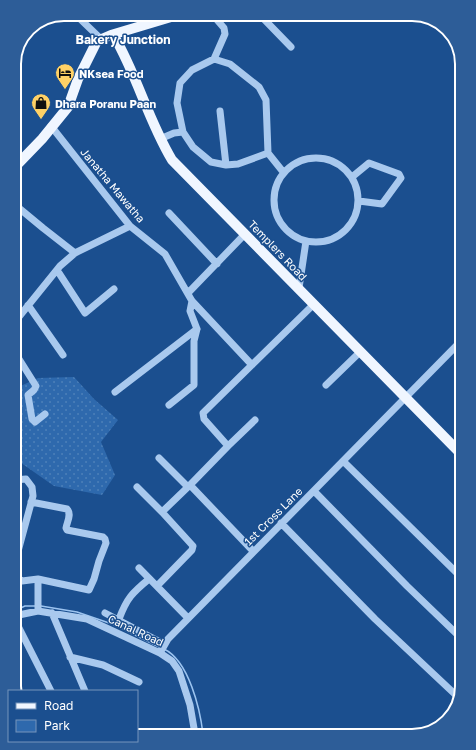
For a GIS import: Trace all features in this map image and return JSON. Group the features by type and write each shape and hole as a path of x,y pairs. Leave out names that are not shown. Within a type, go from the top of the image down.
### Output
{"main road":[{"path":"21,160 68,107 78,79 97,41 159,21"},
{"name":"Templers Road","path":"114,36 123,51 160,139 172,160 455,448"}],"street":[{"path":"82,21 101,39"},
{"path":"147,21 150,24"},
{"path":"218,21 224,28 225,34 214,59 192,70 180,83 177,103 183,132 193,147 211,162 226,165 238,164 268,153"},
{"path":"266,21 291,47"},
{"path":"214,59 230,64 259,87 266,100 268,153 284,172"},
{"path":"220,111 226,165"},
{"name":"Janatha Mawatha","path":"51,126 130,226 166,254 192,301 252,365"},
{"path":"160,139 174,133 183,132"},
{"path":"313,158 325,159 335,162 352,177 358,193 357,212 353,222 338,237 328,241 306,241 295,236 285,228 278,218 274,195 284,172 292,165 302,160 313,158"},
{"path":"352,177 369,163 401,176 382,204 358,201"},
{"path":"21,210 75,253"},
{"path":"169,213 216,264"},
{"path":"21,314 56,270 75,253 130,226"},
{"path":"188,294 245,234"},
{"path":"299,288 306,241"},
{"path":"56,270 85,313 114,290"},
{"path":"169,405 194,385 194,341 197,330 190,311 192,301"},
{"path":"228,446 204,420 203,413 314,304"},
{"path":"28,305 63,355"},
{"path":"115,392 197,330"},
{"name":"1st Cross Lane","path":"162,648 188,618 455,347"},
{"path":"326,385 360,352"},
{"path":"21,362 36,386 28,395 32,419 34,422 45,414"},
{"path":"162,512 255,420"},
{"path":"160,458 254,551"},
{"path":"343,461 455,571"},
{"path":"21,479 26,479 32,487 33,496 21,540"},
{"path":"137,487 193,546 192,550 157,586"},
{"path":"314,491 407,586 455,632"},
{"path":"21,580 38,579 89,590 106,543 103,537 67,530 66,528 70,515 67,509 31,502"},
{"path":"281,523 375,619 455,694"},
{"path":"139,568 188,618"},
{"path":"38,579 38,608"},
{"path":"119,619 126,602 133,592 149,579"},
{"name":"Canal Road","path":"21,614 38,608 52,613 87,619 162,648 179,671 190,705 194,729"},
{"path":"52,613 85,690"},
{"path":"105,613 119,619 162,648"},
{"path":"21,631 50,690"},
{"path":"70,657 103,665 139,682"}],"green space":[{"path":"74,377 94,399 118,420 101,442 115,475 102,495 54,486 21,463 21,386 38,378"}],"waterway":[{"path":"21,608 25,606 35,606"},
{"path":"41,606 77,612 115,625 161,648"},
{"path":"164,649 173,655 187,675 196,699 202,729"}],"place":[{"name":"NKsea Food","path":"65,90"},
{"name":"Dhara Poranu Paan","path":"41,120"}],"district":[{"name":"Bakery Junction","path":"123,39"}]}
